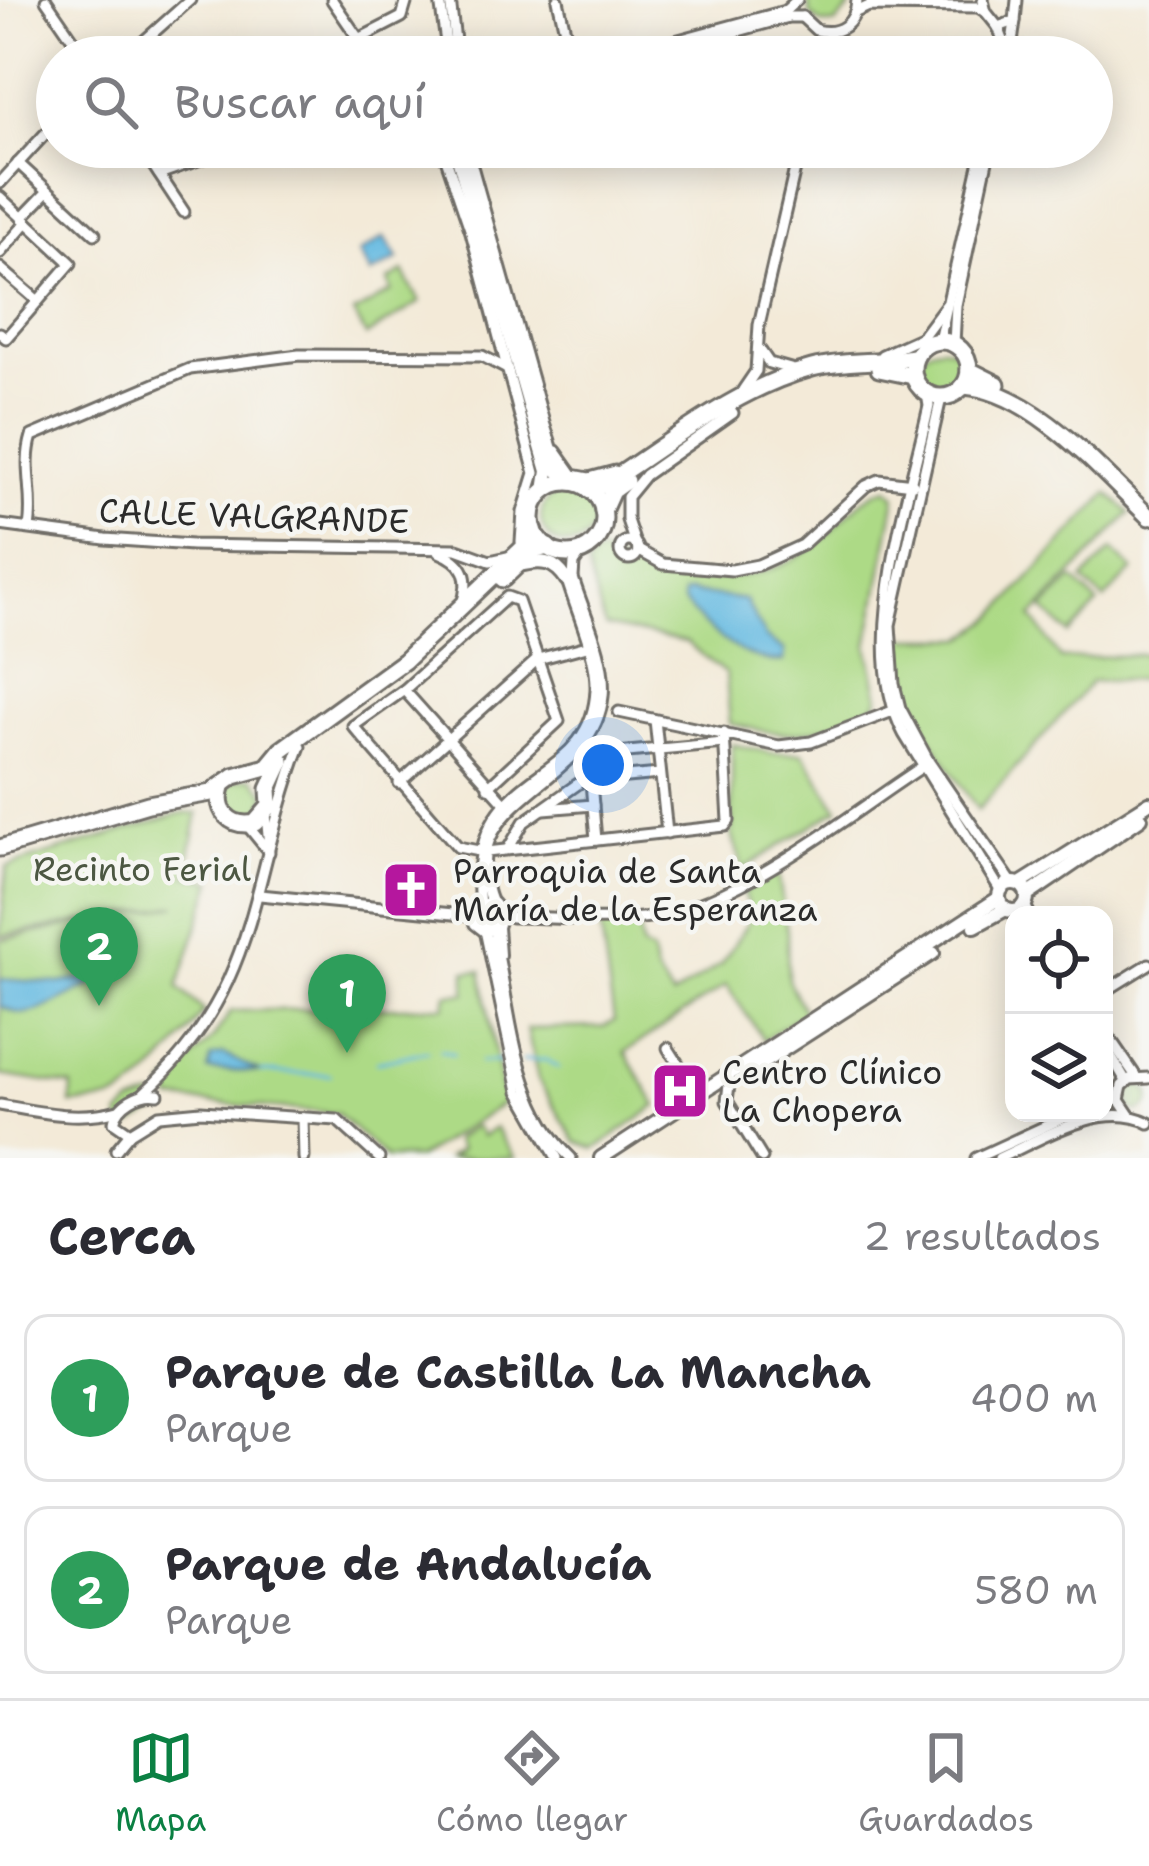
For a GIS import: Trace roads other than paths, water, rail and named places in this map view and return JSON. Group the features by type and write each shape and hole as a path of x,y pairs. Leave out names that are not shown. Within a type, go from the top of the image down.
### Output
{"highway":[{"path":"913,376 916,356 925,346 946,342 965,355 967,378"},
{"path":"0,852 94,817 211,793 234,776 266,767 281,750 379,682 515,560 549,548 572,554 583,550 600,534 612,491 765,385 817,367 916,356"},
{"path":"589,489 607,483 724,412 795,382 889,368 913,376 934,396 967,378"},
{"path":"967,378 1052,416 1149,505"},
{"path":"967,378 1038,416 1149,517"},
{"path":"0,852 174,805 208,803 232,822 248,825 266,814 269,789 281,762 396,677 515,560 531,539 534,508 545,491 571,482 589,489 603,511"},
{"path":"534,529 549,548"},
{"path":"249,774 269,789"},
{"path":"221,810 222,787"}],"main road":[{"path":"461,168 548,471 545,491"},
{"path":"471,168 543,424 558,471 571,482"},
{"path":"549,548 559,558 567,580"},
{"path":"515,560 544,561 567,580"},
{"path":"601,1158 1015,900 1149,803"},
{"path":"616,1158 705,1095 729,1085 1149,812"},
{"path":"487,917 499,955"}],"street":[{"path":"46,0 71,36"},
{"path":"150,36 190,0"},
{"path":"332,0 357,36"},
{"path":"365,36 402,17 407,0"},
{"path":"440,0 448,36"},
{"path":"450,0 452,36"},
{"path":"558,0 568,36"},
{"path":"692,36 785,10 798,0 802,17 816,30 831,32 847,26 857,6 985,6 1002,36"},
{"path":"1012,36 1017,0"},
{"path":"721,36 802,17"},
{"path":"998,27 1015,20"},
{"path":"816,30 817,36"},
{"path":"829,36 831,32"},
{"path":"0,182 36,142"},
{"path":"0,167 11,164 36,142"},
{"path":"17,163 94,234"},
{"path":"155,168 184,212"},
{"path":"159,174 176,168"},
{"path":"449,168 471,232 535,473 515,560"},
{"path":"795,168 754,377 724,412 645,475 627,497 627,520 637,547 663,564 732,570 758,565 802,545 866,486 879,480 915,484"},
{"path":"946,342 959,254 982,168"},
{"path":"946,342 983,168"},
{"path":"0,253 48,191"},
{"path":"0,197 71,263 2,337"},
{"path":"470,198 471,232"},
{"path":"0,268 38,302"},
{"path":"862,361 922,338 951,294"},
{"path":"482,356 498,338"},
{"path":"757,344 769,364 778,368 817,367"},
{"path":"29,527 26,456 32,436 190,368 299,355 482,356 507,369"},
{"path":"934,396 890,625 896,710 1015,900"},
{"path":"543,424 573,475 589,478 612,473 660,448"},
{"name":"CALLE VALGRANDE","path":"0,525 192,545 457,549 490,561 515,560"},
{"path":"434,550 464,569 467,587 461,605"},
{"path":"483,852 505,813 586,744 598,719 601,667 573,578 574,563 583,550"},
{"path":"557,1158 519,1078 487,917 483,852 489,822 504,802 567,753 584,732 596,688 567,580"},
{"path":"488,787 559,722 518,601 506,597 404,690 353,727 458,847 483,852 728,824 724,738"},
{"path":"399,782 538,659 587,646"},
{"path":"404,690 504,802"},
{"path":"603,694 619,712"},
{"path":"598,719 619,712 724,738 779,746 811,742 896,710"},
{"path":"655,720 667,832"},
{"path":"618,779 617,753 724,738"},
{"path":"97,1117 118,1111 144,1093 195,1042 240,956 300,746"},
{"path":"567,763 587,782 596,840"},
{"path":"260,895 487,917 641,918 718,897 926,764"},
{"path":"508,849 524,822 587,782 661,774"},
{"path":"540,810 593,806"},
{"path":"266,814 269,852"},
{"path":"248,825 269,852"},
{"path":"499,955 510,1038"},
{"path":"1113,986 1149,964"},
{"path":"1113,1042 1141,1080"},
{"path":"668,1048 705,1095 727,1101"},
{"path":"1113,1054 1141,1080"},
{"path":"160,1104 162,1077"},
{"path":"519,1078 571,1158"},
{"path":"1113,1095 1141,1080"},
{"path":"729,1085 727,1101 762,1158"},
{"path":"1119,1092 1120,1104 1129,1115"},
{"path":"144,1093 177,1111 337,1120 379,1158"},
{"path":"121,1128 160,1104"},
{"path":"0,1105 97,1117 121,1128"},
{"path":"115,1154 121,1128 118,1111"},
{"path":"999,1158 1093,1119 1129,1115 1147,1120"},
{"path":"303,1118 304,1158"},
{"path":"976,1158 1054,1122"}],"water":[{"path":"385,237 398,259 371,274 359,253"},
{"path":"683,594 745,600 766,638 785,651 784,661 756,657 728,643 683,601"},
{"path":"97,976 102,980 37,1011 19,1013 0,1006 0,979 59,983"},
{"path":"223,1054 261,1072 208,1070 211,1057"}],"waterway":[{"path":"440,1050 454,1054"},
{"path":"377,1062 428,1051"},
{"path":"522,1060 547,1060 559,1068"},
{"path":"480,1062 512,1061"},
{"path":"261,1072 331,1075"}],"place":[{"name":"Parroquia de Santa María de la Esperanza","path":"411,890"},
{"name":"Parque de Andalucía","path":"99,1006"},
{"name":"Parque de Castilla La Mancha","path":"347,1053"},
{"name":"Centro Clínico La Chopera","path":"680,1091"}],"park label":[{"name":"Recinto Ferial","path":"142,869"}]}
